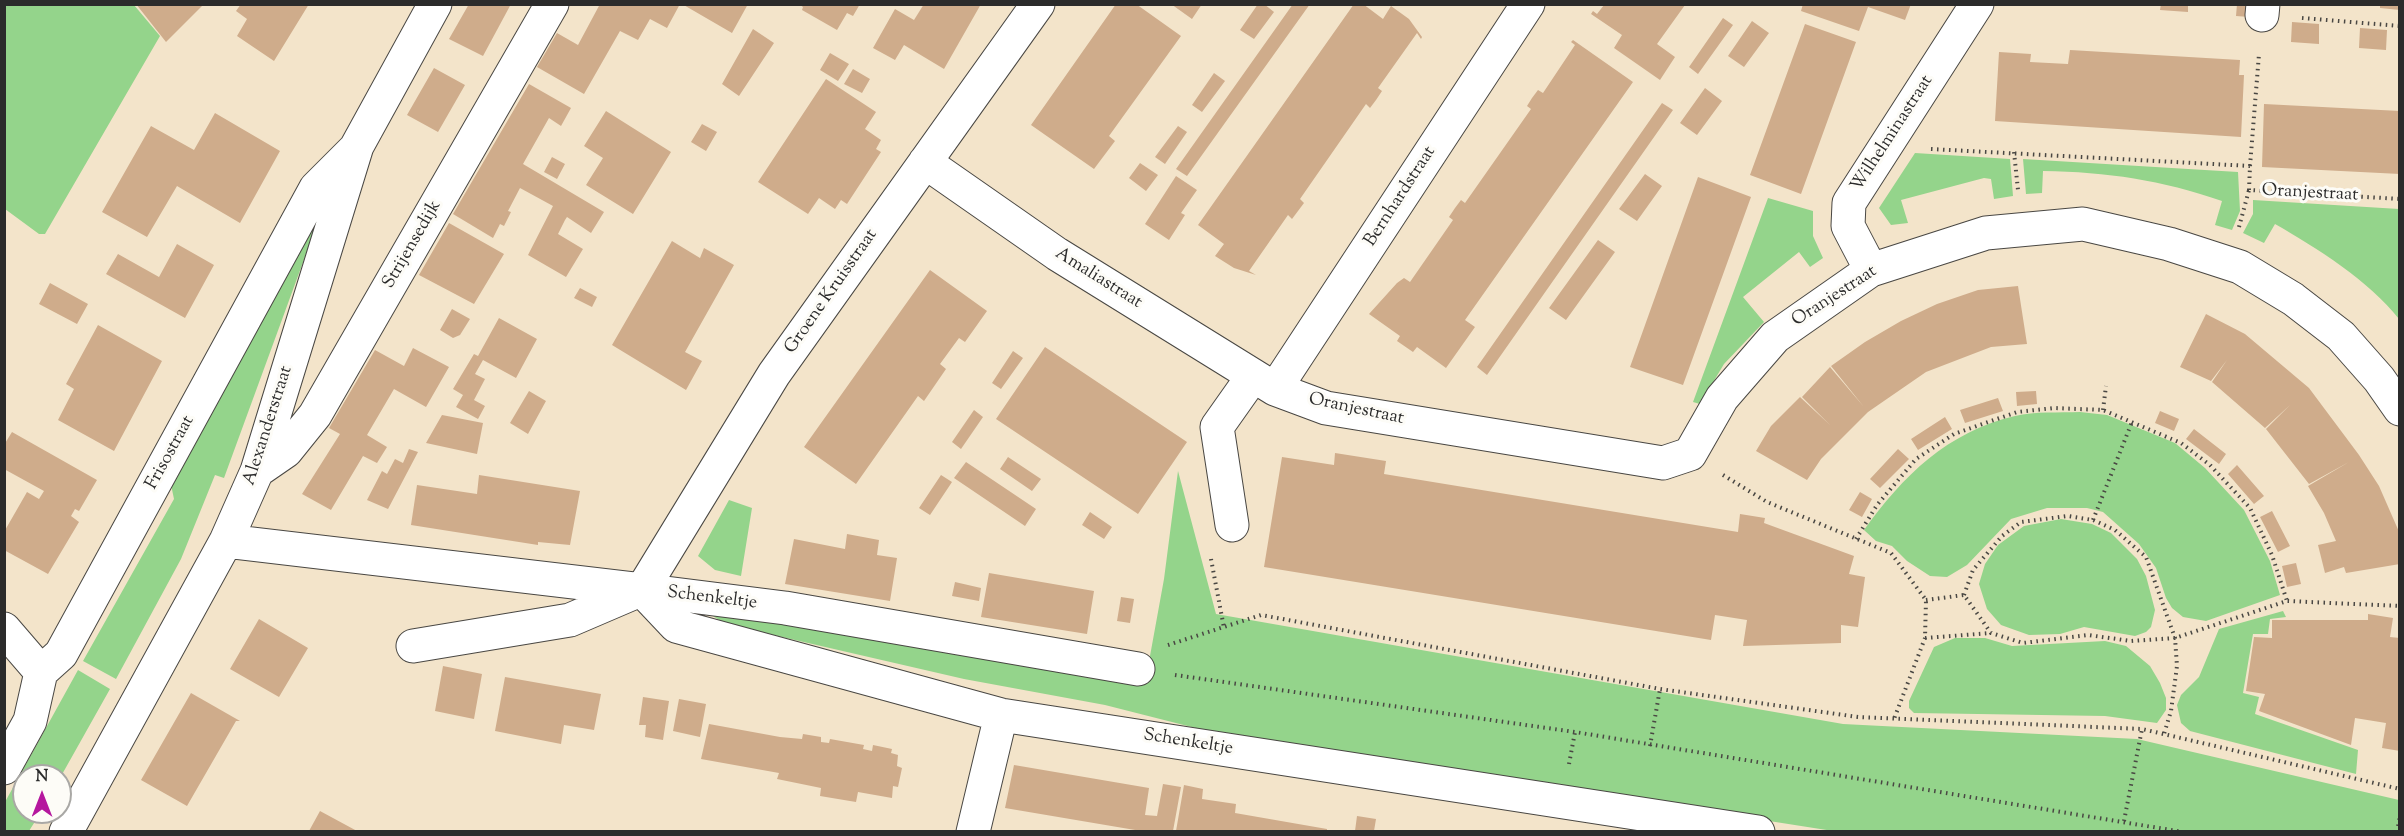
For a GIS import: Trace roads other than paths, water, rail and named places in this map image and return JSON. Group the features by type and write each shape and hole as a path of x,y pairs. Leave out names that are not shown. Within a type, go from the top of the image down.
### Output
{"street":[{"name":"Alexanderstraat","path":"66,831 226,541 257,471 357,146 435,4"},
{"name":"Strijensedijk","path":"257,471 286,451 315,415 552,4"},
{"name":"Groene Kruisstraat","path":"642,590 774,374 1038,4"},
{"name":"Bernhardstraat","path":"1232,525 1217,427 1264,383 1528,4"},
{"name":"Wilhelminastraat","path":"1871,270 1848,226 1849,203 1977,4"},
{"name":"Frisostraat","path":"41,672 62,654 316,188 357,146"},
{"name":"Amaliastraat","path":"925,162 1057,254 1264,383"},
{"name":"Oranjestraat","path":"1264,383 1326,408 1663,463 1690,454 1722,398 1775,337 1871,270 1986,233 2083,224 2169,244 2240,267 2293,299 2341,336 2379,379 2400,409"},
{"name":"Schenkeltje","path":"226,541 785,608 1138,669"},
{"path":"413,646 570,620 642,590"},
{"name":"Schenkeltje","path":"642,590 676,626 1002,715 1627,821 1758,831"},
{"path":"4,629 41,672 30,721 4,768"},
{"path":"973,831 1002,715"}]}
